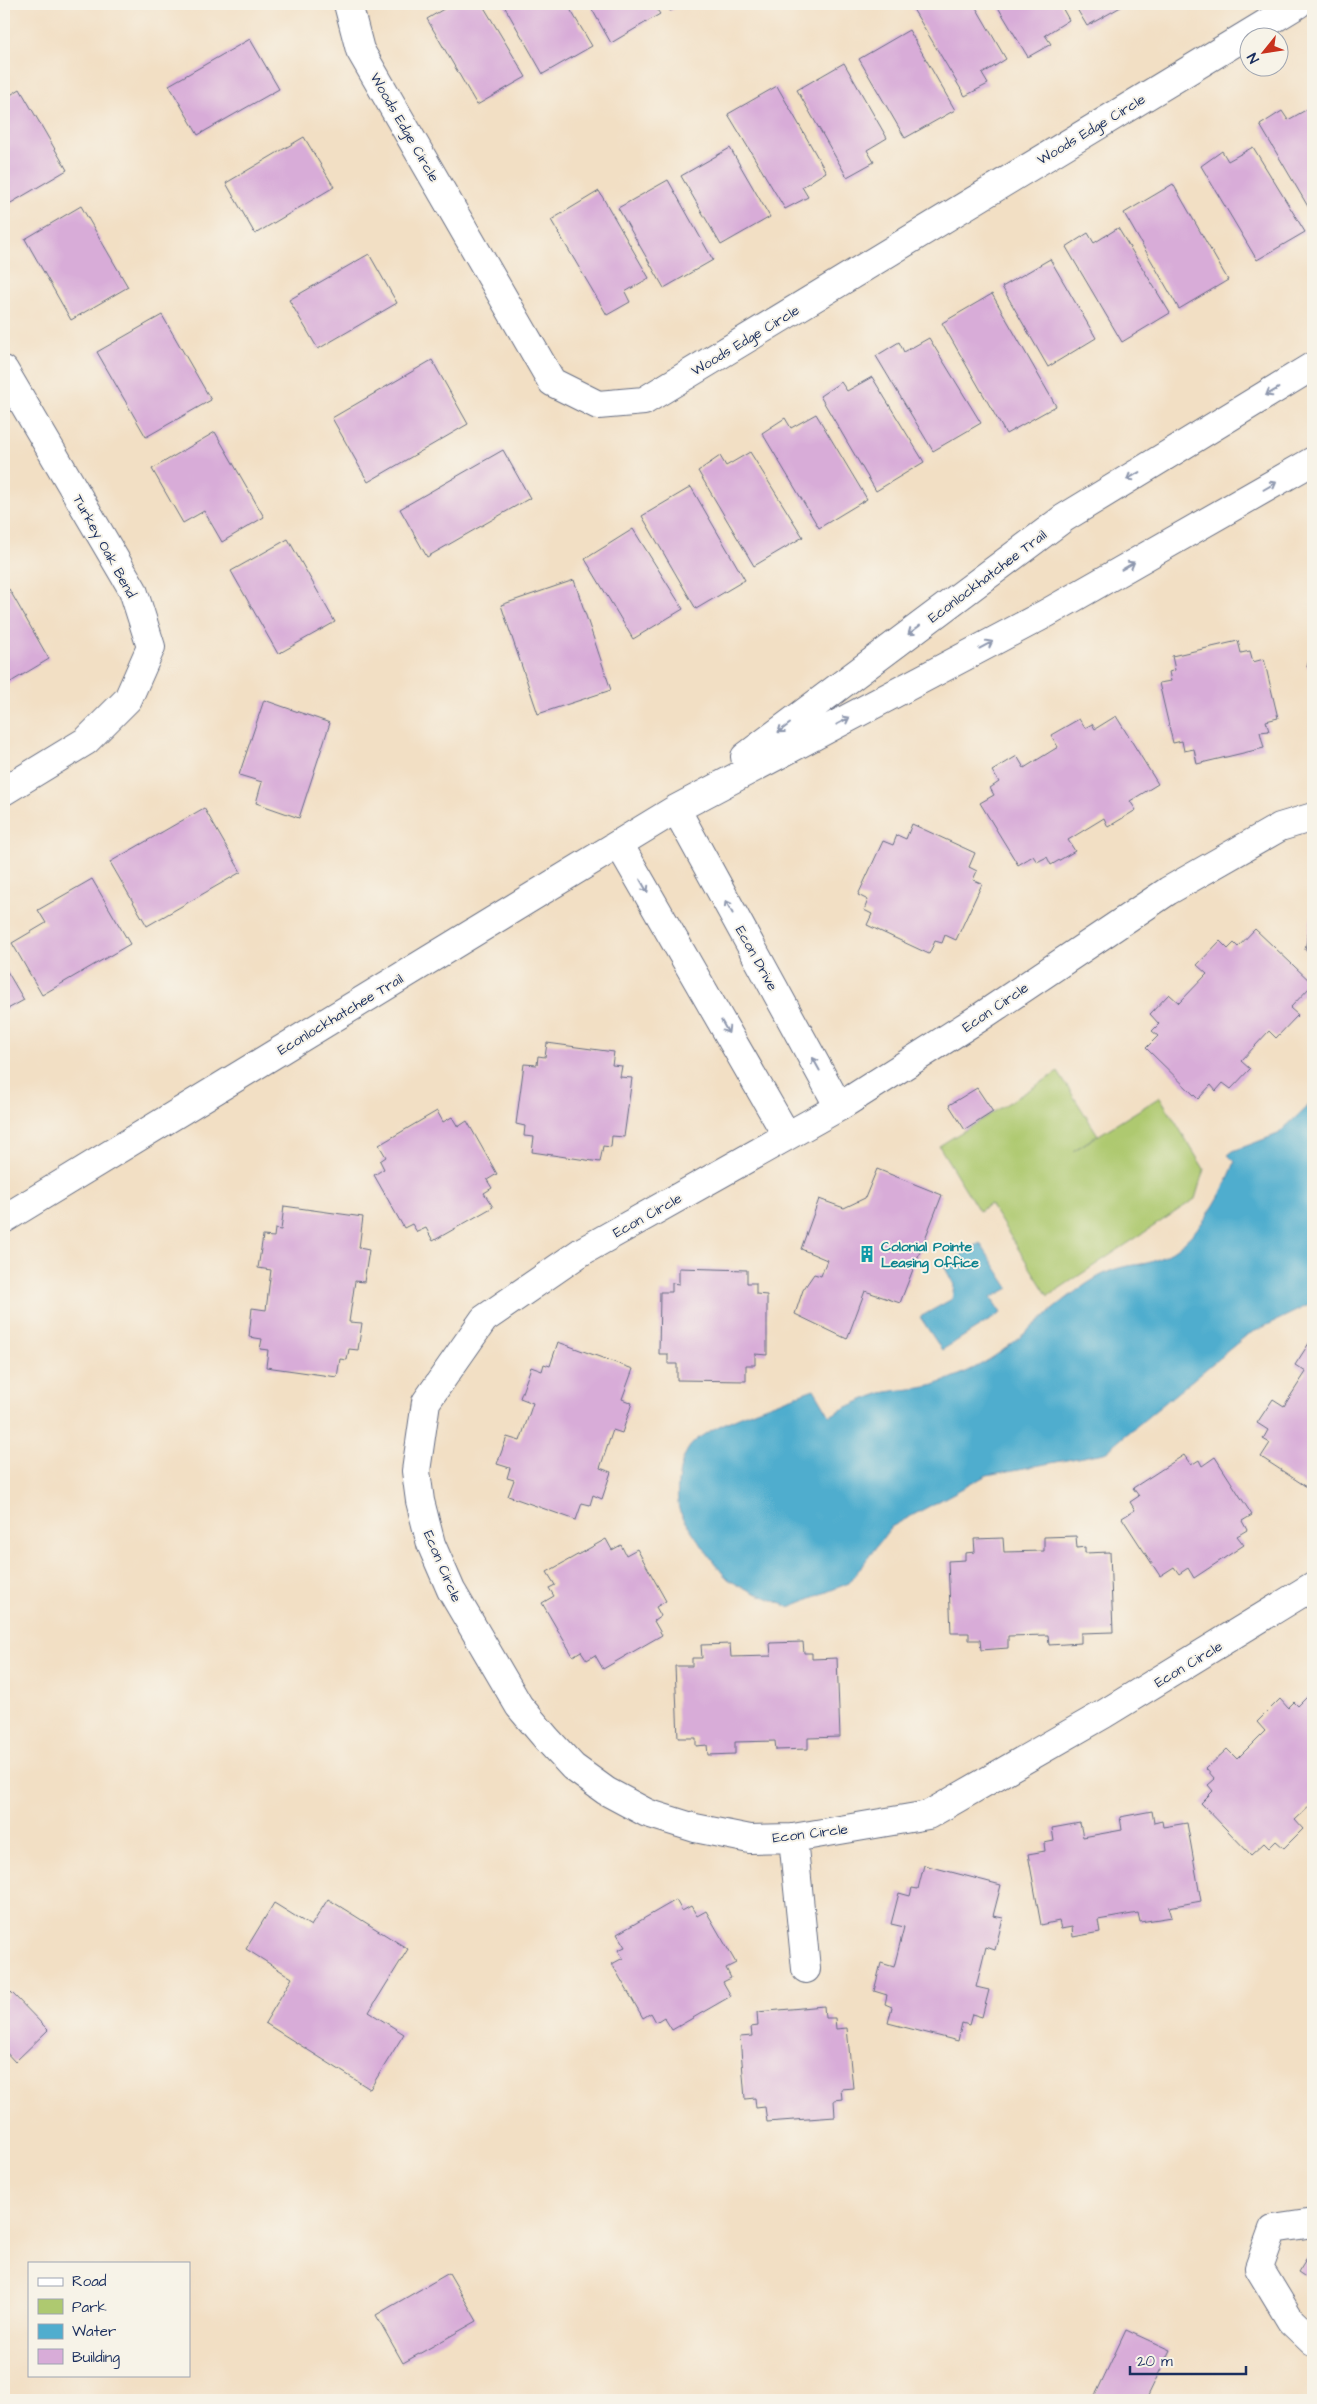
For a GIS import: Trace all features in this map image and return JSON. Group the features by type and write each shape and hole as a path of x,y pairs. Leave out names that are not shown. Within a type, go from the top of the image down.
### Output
{"street":[{"name":"Woods Edge Circle","path":"348,4 360,50 552,382 598,405 644,401 1298,4"},
{"name":"Econlockhatchee Trail","path":"676,809 1064,518 1313,366"},
{"name":"Turkey Oak Bend","path":"4,370 133,590 151,647 128,699 86,741 4,790"},
{"name":"Econlockhatchee Trail","path":"4,1219 676,809 1047,613 1313,461"},
{"name":"Econ Drive","path":"676,809 840,1107"},
{"name":"Econ Circle","path":"1313,817 1280,827 1168,891 979,1018 840,1107 581,1252 484,1319 426,1402 416,1471 420,1501 431,1544 451,1590 519,1706 573,1767 606,1791 647,1813 695,1828 750,1839 793,1838 928,1814 1104,1714 1313,1586"},
{"path":"619,844 787,1136"},
{"path":"793,1838 806,1969"},
{"path":"1313,2223 1273,2230 1259,2268 1291,2321 1313,2342"}],"green space":[{"path":"1058,1072 1098,1135 1073,1151 1160,1097 1204,1169 1195,1199 1048,1296 990,1204 979,1211 939,1146"}],"water":[{"path":"1313,1101 1313,1303 1247,1335 1104,1453 987,1475 891,1527 849,1583 789,1607 731,1581 717,1566 681,1514 678,1502 681,1466 692,1444 702,1436 731,1420 814,1389 830,1416 875,1395 931,1386 958,1376 983,1363 999,1353 1094,1279 1118,1268 1152,1262 1183,1243 1205,1219 1222,1191 1235,1162 1228,1155 1233,1151 1278,1134"},
{"path":"980,1243 1009,1288 991,1298 1001,1313 942,1350 920,1317 952,1299 954,1285 944,1266"}],"building":[{"path":"452,4 482,4 526,77 477,105 427,19"},
{"path":"503,4 567,4 592,46 543,74"},
{"path":"589,4 653,4 660,14 611,43"},
{"path":"666,4 683,4 670,11"},
{"path":"910,4 974,4 1006,59 982,74 988,84 965,96"},
{"path":"996,4 1060,4 1069,20 1045,35 1051,44 1028,57"},
{"path":"1074,4 1126,4 1087,26"},
{"path":"909,30 955,110 905,138 859,59"},
{"path":"250,39 279,89 198,135 169,85"},
{"path":"844,63 887,138 867,150 874,162 847,177 797,90"},
{"path":"777,86 826,172 802,187 808,197 785,209 728,114"},
{"path":"20,89 67,170 4,207 4,99"},
{"path":"1313,106 1313,215 1260,125 1282,111 1288,120"},
{"path":"304,137 334,187 255,234 226,183"},
{"path":"1253,147 1305,232 1257,260 1201,166 1222,151 1228,161"},
{"path":"730,148 770,217 721,245 681,176"},
{"path":"668,180 713,260 664,288 618,208"},
{"path":"1173,184 1228,280 1179,309 1124,213"},
{"path":"599,191 649,278 625,292 630,302 607,315 551,220"},
{"path":"81,206 128,287 71,320 25,239"},
{"path":"1118,228 1170,313 1122,342 1066,247 1088,233 1094,243"},
{"path":"369,254 397,303 318,349 289,300"},
{"path":"1050,259 1096,338 1048,367 1002,287"},
{"path":"992,294 1056,406 1006,434 942,323"},
{"path":"162,315 211,400 146,437 97,352"},
{"path":"929,338 981,423 933,451 876,356 899,342 904,352"},
{"path":"432,360 468,424 368,482 332,418"},
{"path":"872,377 924,462 876,491 820,396 841,382 847,391"},
{"path":"816,414 867,499 819,528 762,433 785,418 791,428"},
{"path":"215,432 264,517 222,542 204,511 183,523 152,469"},
{"path":"503,450 530,498 427,557 400,509"},
{"path":"750,452 803,537 754,566 698,471 720,456 726,466"},
{"path":"691,487 745,580 696,609 642,516"},
{"path":"633,529 683,609 633,639 585,559"},
{"path":"288,539 335,622 278,654 231,571"},
{"path":"574,580 611,690 538,714 501,605"},
{"path":"9,589 49,659 4,686 4,592"},
{"path":"1238,641 1241,653 1250,651 1253,662 1264,659 1278,718 1266,721 1269,731 1260,732 1264,748 1197,764 1194,749 1184,751 1182,741 1173,743 1159,683 1171,681 1169,672 1175,670 1172,656"},
{"path":"1313,644 1313,669 1307,667"},
{"path":"264,700 330,723 299,818 256,803 262,782 239,775"},
{"path":"1116,716 1158,784 1130,801 1136,810 1108,827 1104,818 1068,840 1075,851 1051,865 1047,857 1037,862 1033,856 1018,865 980,803 994,795 990,788 999,782 992,771 1017,756 1024,768 1058,747 1051,735 1079,719 1085,728 1092,724 1095,729"},
{"path":"204,808 241,872 147,926 110,862"},
{"path":"912,824 975,853 969,867 977,871 973,880 982,884 956,940 945,935 942,943 935,941 929,954 867,925 872,914 864,910 868,900 858,895 883,841 893,845 897,835 906,839"},
{"path":"92,879 130,944 42,995 12,943 46,923 38,910"},
{"path":"1313,913 1313,952 1305,950"},
{"path":"1255,929 1313,984 1290,1008 1298,1015 1276,1038 1269,1031 1241,1061 1250,1069 1231,1089 1223,1083 1216,1091 1211,1085 1198,1099 1146,1048 1158,1036 1152,1031 1159,1024 1150,1014 1169,994 1179,1003 1207,974 1197,965 1220,941 1228,949 1234,943 1238,947"},
{"path":"4,966 24,1000 4,1011"},
{"path":"547,1043 614,1052 612,1065 622,1066 620,1077 632,1078 624,1137 612,1136 611,1147 603,1146 600,1162 532,1152 534,1137 524,1136 525,1126 516,1124 524,1064 537,1065 538,1056 545,1057"},
{"path":"977,1088 993,1112 965,1130 949,1105"},
{"path":"437,1111 443,1122 452,1117 458,1127 467,1121 497,1174 487,1180 492,1188 484,1193 493,1207 433,1241 426,1228 417,1232 412,1224 404,1228 374,1175 384,1169 380,1161 386,1157 379,1145"},
{"name":"Colonial Pointe Leasing Office","path":"877,1169 942,1195 900,1303 865,1291 847,1339 795,1314 803,1290 814,1274 821,1276 827,1260 801,1249 819,1199 844,1208 865,1198"},
{"path":"284,1206 363,1217 359,1248 369,1250 364,1282 355,1281 349,1322 362,1323 358,1350 349,1349 347,1360 340,1359 337,1377 266,1367 268,1350 260,1349 262,1339 249,1337 252,1308 266,1310 271,1270 258,1268 263,1236 274,1237 275,1229 281,1230"},
{"path":"679,1268 747,1270 747,1283 756,1283 756,1294 767,1295 767,1355 755,1354 755,1365 746,1365 746,1381 677,1380 677,1364 668,1364 668,1354 659,1354 660,1292 672,1292 672,1283 679,1284"},
{"path":"1313,1337 1313,1491 1261,1457 1270,1443 1263,1439 1268,1430 1257,1423 1273,1399 1284,1406 1306,1372 1295,1365"},
{"path":"558,1342 633,1369 622,1399 632,1403 622,1433 613,1430 600,1468 611,1472 602,1499 593,1495 590,1505 582,1503 576,1520 508,1496 514,1480 507,1478 510,1468 497,1464 507,1437 520,1441 533,1403 520,1398 531,1367 542,1371 544,1364 550,1366"},
{"path":"1184,1455 1191,1465 1199,1460 1202,1466 1215,1457 1252,1515 1242,1521 1247,1530 1237,1536 1244,1545 1194,1578 1188,1568 1179,1574 1174,1567 1160,1576 1122,1518 1135,1510 1130,1502 1139,1496 1133,1488"},
{"path":"1076,1536 1077,1548 1085,1547 1085,1553 1110,1552 1113,1632 1081,1633 1081,1643 1049,1645 1048,1635 1008,1636 1008,1648 981,1650 980,1640 969,1640 969,1633 951,1633 948,1561 965,1560 965,1553 975,1552 974,1539 1003,1538 1004,1552 1044,1551 1044,1537"},
{"path":"606,1539 612,1550 621,1545 626,1555 637,1549 666,1601 656,1607 661,1616 654,1621 662,1635 603,1669 595,1655 587,1660 581,1651 573,1656 542,1603 554,1596 549,1588 555,1585 547,1572"},
{"path":"803,1642 804,1653 812,1653 812,1659 837,1658 840,1737 808,1738 808,1749 776,1750 775,1741 735,1742 735,1754 708,1755 707,1745 696,1746 696,1738 678,1738 675,1666 692,1666 692,1658 702,1658 701,1645 730,1644 731,1657 771,1656 770,1643"},
{"path":"1313,1691 1313,1803 1295,1820 1303,1829 1284,1848 1276,1841 1269,1848 1264,1843 1251,1855 1201,1803 1213,1791 1208,1785 1215,1779 1206,1769 1227,1749 1237,1759 1265,1731 1257,1722 1280,1699 1288,1708 1294,1702 1298,1706"},
{"path":"1152,1811 1154,1823 1162,1821 1163,1827 1187,1823 1201,1901 1169,1907 1172,1917 1140,1922 1138,1913 1098,1920 1100,1932 1073,1937 1072,1927 1061,1929 1059,1921 1041,1925 1028,1854 1045,1851 1044,1843 1054,1841 1052,1828 1080,1823 1083,1837 1122,1830 1120,1817"},
{"path":"924,1865 1001,1885 993,1916 1003,1918 995,1950 986,1947 976,1987 989,1990 982,2017 972,2014 969,2025 962,2023 958,2041 888,2023 892,2007 885,2004 887,1995 874,1991 881,1963 894,1967 904,1927 891,1924 899,1893 910,1896 912,1888 918,1889"},
{"path":"328,1899 408,1949 369,2012 404,2034 370,2089 265,2023 292,1978 246,1949 274,1903 311,1926"},
{"path":"676,1900 682,1911 691,1906 697,1916 706,1911 736,1963 726,1968 731,1978 723,1982 731,1996 672,2030 664,2017 656,2022 651,2013 643,2018 612,1964 623,1958 618,1950 625,1947 617,1934"},
{"path":"11,1992 48,2030 15,2062 4,2050 4,2000"},
{"path":"824,2006 825,2018 835,2018 836,2029 847,2028 853,2088 841,2089 842,2099 834,2100 835,2117 767,2122 765,2107 756,2108 755,2098 745,2099 740,2037 752,2036 751,2027 758,2026 757,2012"},
{"path":"1313,2248 1313,2282 1298,2272"},
{"path":"449,2273 477,2321 403,2363 376,2315"},
{"path":"1126,2330 1170,2350 1146,2400 1093,2400"}],"place":[{"name":"Colonial Pointe Leasing Office","path":"867,1254"}]}
